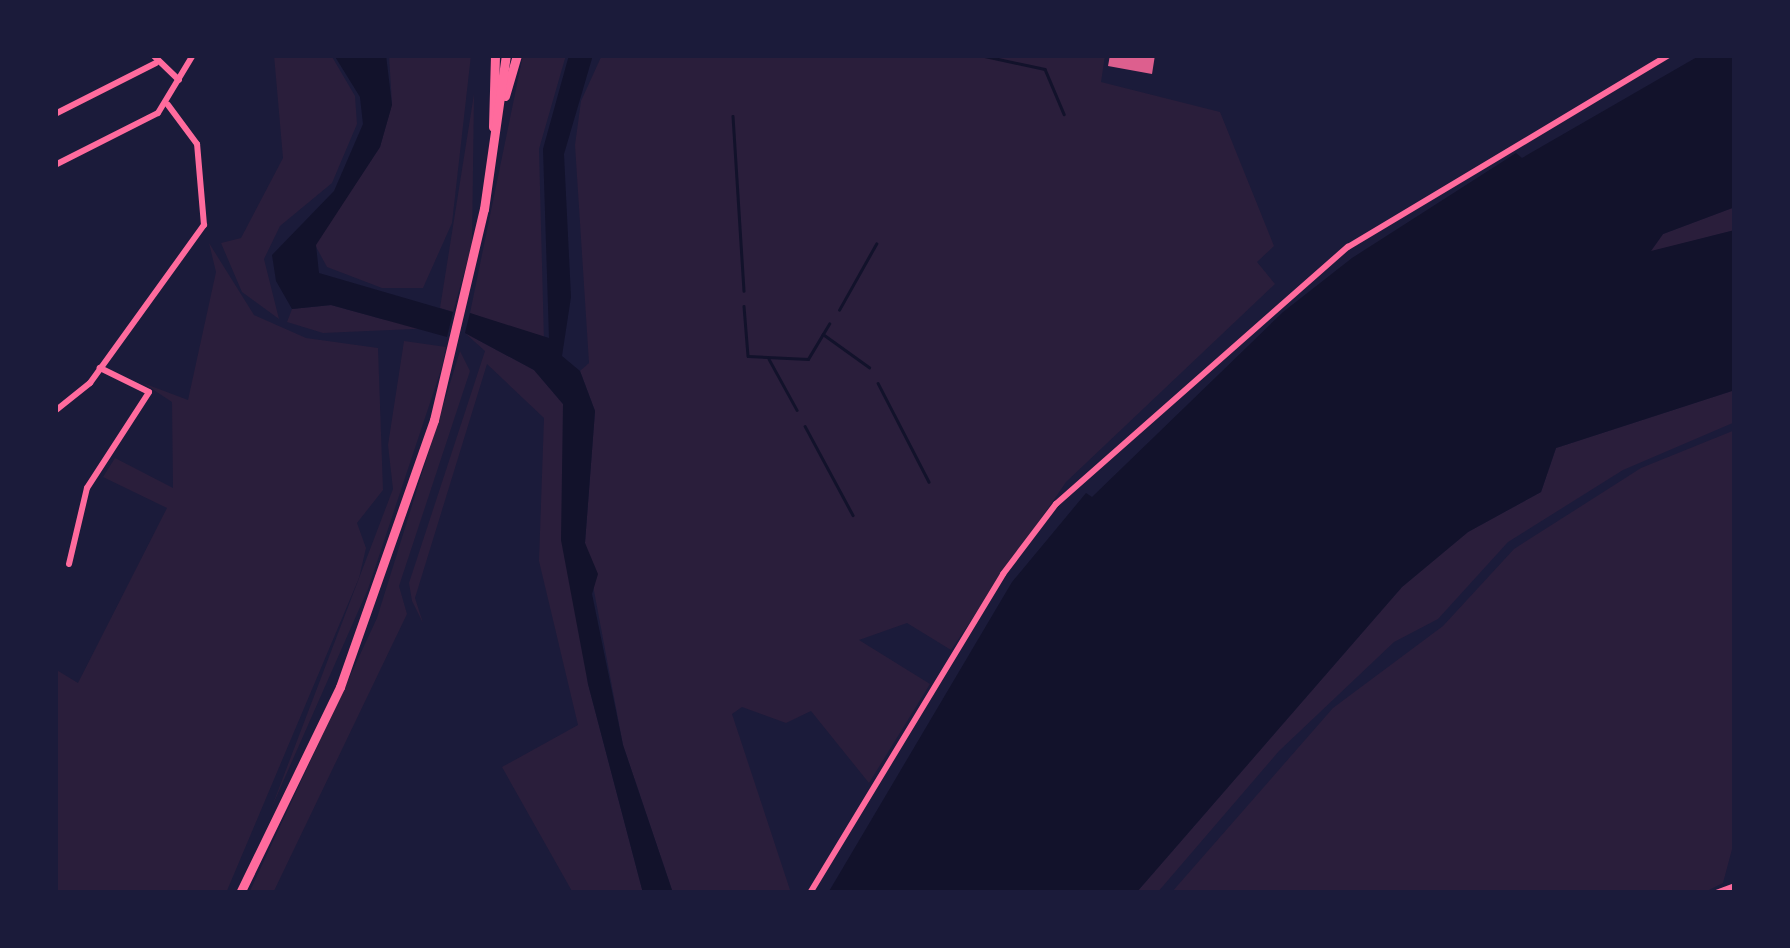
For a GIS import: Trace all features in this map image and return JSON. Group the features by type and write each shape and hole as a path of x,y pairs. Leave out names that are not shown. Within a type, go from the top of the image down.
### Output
{"main road":[{"path":"492,164 495,55"},
{"path":"240,893 340,687 452,357 492,164 506,55"},
{"path":"502,103 517,55"}],"street":[{"path":"55,165 168,104 192,55"},
{"path":"810,893 1003,574 1056,504 1348,247 1669,55"},
{"path":"55,114 154,59 179,80"},
{"path":"55,411 100,368 204,225 197,144 168,104"},
{"path":"69,564 87,488 149,392 100,368"},
{"path":"1716,893 1735,886"}],"shaded area":[{"path":"274,55 331,55 355,96 357,124 332,183 280,226 264,259 279,319 242,292 221,243 241,238 283,158"},
{"path":"334,55 386,55 392,105 380,147 316,245 319,273 453,312 447,337 331,305 292,309 276,281 272,255 334,191 363,124 360,97"},
{"path":"389,55 471,55 452,223 423,288 382,288 327,267 315,245 380,147 392,104"},
{"path":"523,55 566,55 539,149 544,341 470,313"},
{"path":"569,55 593,55 564,154 571,297 562,356 580,371 595,411 585,543 598,574 592,594 623,745 673,893 643,893 588,684 561,540 563,404 534,370 465,333 470,313 549,338 543,149"},
{"path":"602,55 1105,55 1101,82 1220,112 1274,246 1257,262 1275,284 1066,482 951,650 907,623 859,640 930,684 869,783 811,711 786,723 742,707 732,714 791,893 673,893 623,745 585,543 595,411 580,371 589,363 575,145 581,101"},
{"path":"1735,55 1735,207 1663,234 1651,251 1735,230 1735,390 1556,448 1541,492 1468,532 1402,587 1136,893 828,893 1012,582 1086,493 1092,497 1283,312 1352,258 1516,153 1522,158 1697,57"},
{"path":"474,94 472,245 453,312 440,308"},
{"path":"1735,207 1735,230 1650,252 1663,234"},
{"path":"209,243 254,315 306,338 378,348 383,490 357,523 366,548 359,578 226,893 55,893 55,669 78,683 167,508 103,477 115,458 173,488 172,402 143,383 188,400 216,272"},
{"path":"331,305 436,328 323,333 287,322 292,309"},
{"path":"465,333 534,370 563,404 588,684 643,893 573,893 502,767 578,725 539,561 544,418 487,364 415,598 423,623 412,601 409,583 485,351"},
{"path":"404,341 446,347 442,367 368,589 271,809 393,489 388,445"},
{"path":"460,351 470,371 399,586 407,614 273,893 249,893 377,618"},
{"path":"1735,390 1735,422 1623,470 1508,542 1438,619 1394,642 1279,751 1157,893 1136,893 1402,587 1468,532 1541,492 1556,448"},
{"path":"1735,430 1735,838 1723,883 1703,893 1171,893 1333,708 1443,626 1514,549 1641,468"}],"building":[{"path":"1110,55 1155,55 1152,74 1108,66"}],"waterway":[{"path":"980,55 1045,69 1064,114"},
{"path":"733,116 744,291"},
{"path":"839,310 876,244"},
{"path":"744,306 748,356 808,359 829,324"},
{"path":"823,334 869,367"},
{"path":"769,359 797,410"},
{"path":"878,383 929,482"},
{"path":"805,426 853,515"}]}
